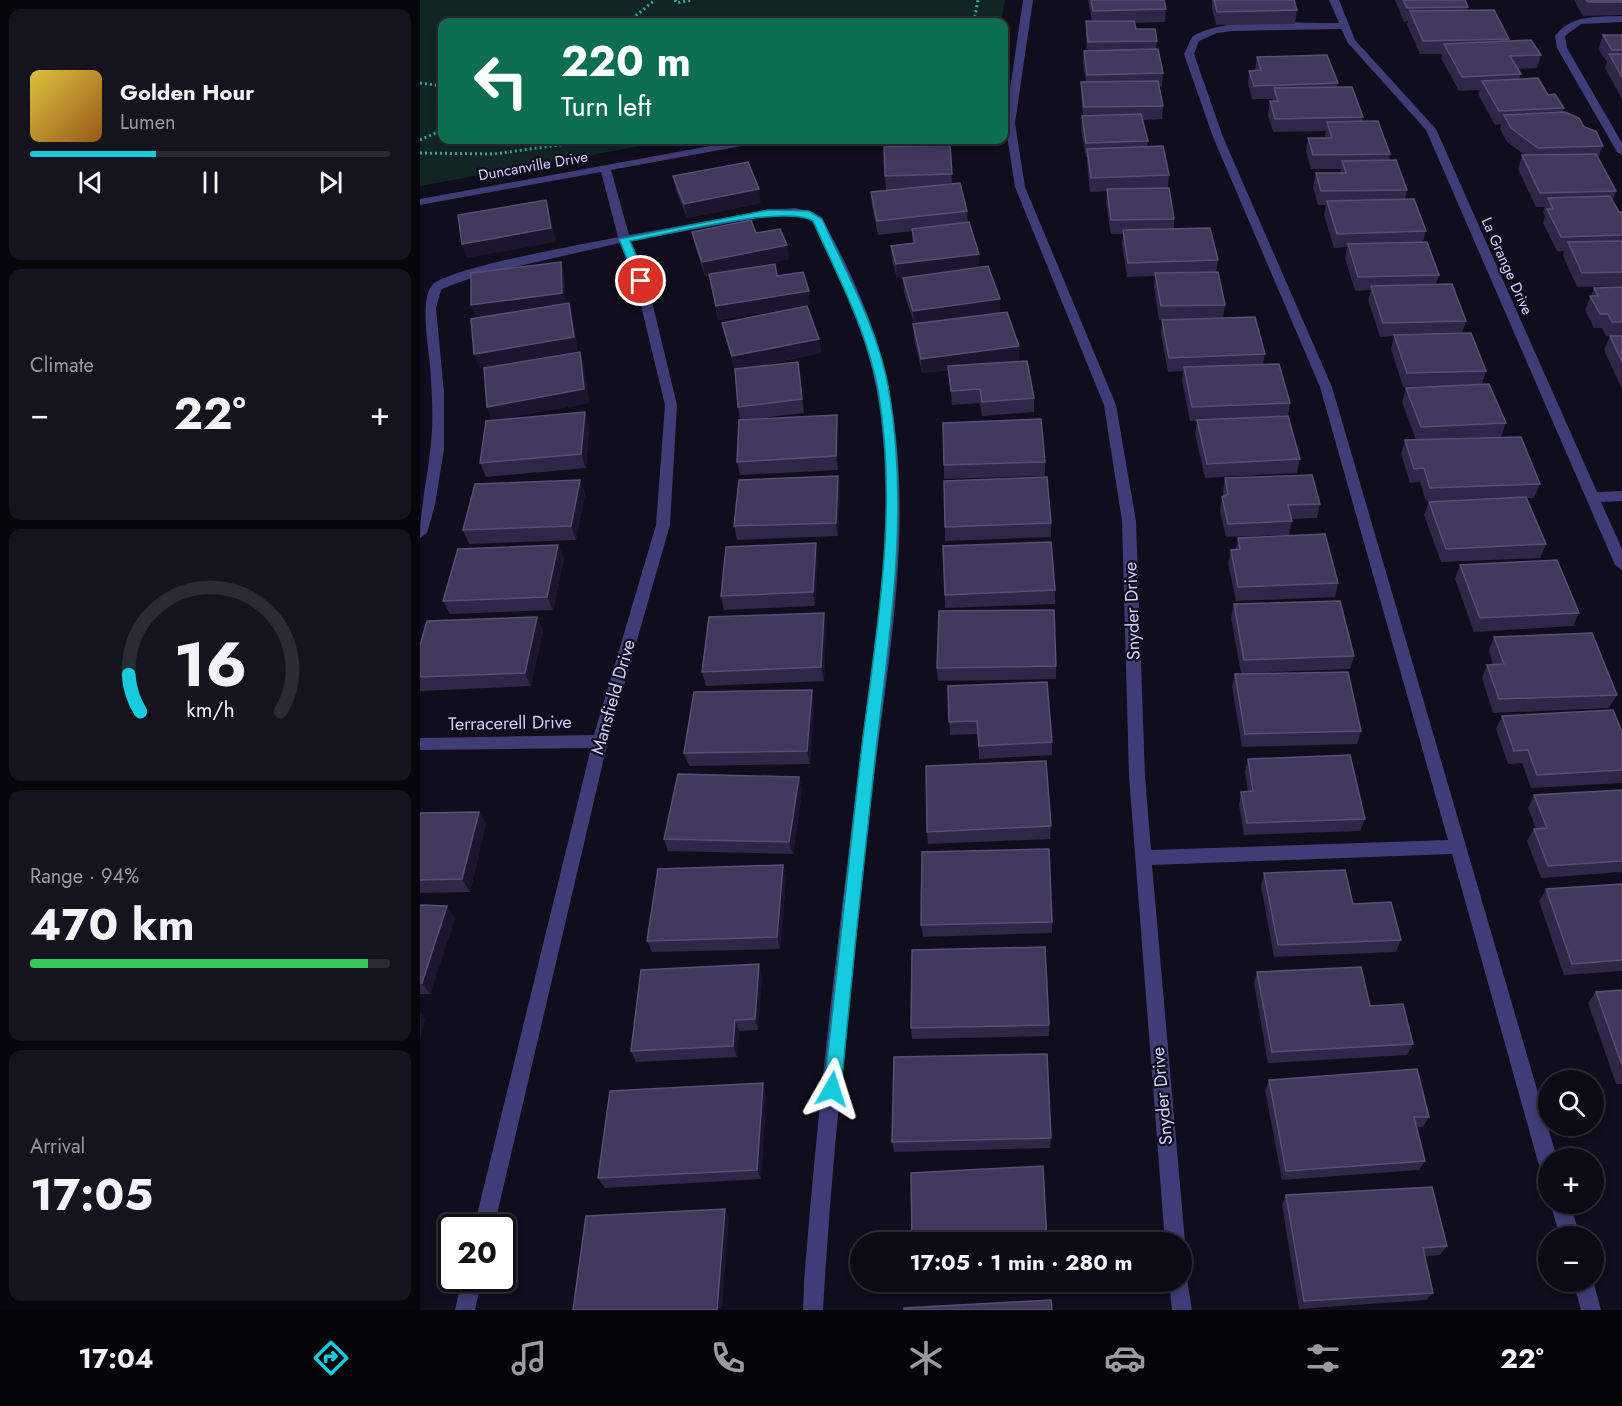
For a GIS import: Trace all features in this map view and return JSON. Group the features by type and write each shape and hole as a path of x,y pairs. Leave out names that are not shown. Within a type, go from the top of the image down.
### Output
{"street":[{"name":"Snyder Drive","path":"1008,117 1028,0"},
{"name":"La Grange Drive","path":"1334,0 1351,41 1431,129 1622,565"},
{"path":"1622,19 1579,22 1568,27 1560,36 1562,48 1622,152"},
{"path":"1344,26 1214,30 1195,40 1190,45 1189,54 1218,137 1326,387 1544,1148"},
{"name":"Snyder Drive","path":"1008,128 1020,187 1110,405 1129,521 1137,776 1162,1117 1174,1232"},
{"name":"Duncanville Drive","path":"420,202 736,144"},
{"name":"Mansfield Drive","path":"487,1214 600,741 663,525 671,405 641,281 624,239 605,168"},
{"path":"420,533 432,481 441,424 430,308 435,289 447,281 476,272 624,239 768,213 809,214 817,219 872,342 883,389 891,449 893,507 891,569 850,911 821,1200 813,1310"},
{"path":"1593,497 1622,496"},
{"name":"Terracerell Drive","path":"420,744 600,741"},
{"path":"1144,858 1457,847"},
{"path":"465,1310 469,1292"},
{"path":"1180,1292 1182,1310"},
{"path":"1586,1292 1591,1310"}],"path":[{"path":"633,18 655,0"},
{"path":"675,0 677,3 692,0"},
{"path":"975,18 978,0"},
{"path":"420,82 438,85"},
{"path":"420,140 438,132"},
{"path":"420,153 494,154 566,144"}],"green space":[{"path":"420,0 1005,0 1002,18 438,18 438,144 652,144 420,186"}],"building":[{"path":"1091,0 1164,0 1166,9 1093,11"},
{"path":"1214,0 1294,0 1297,10 1217,12"},
{"path":"1403,0 1465,0 1468,7 1407,8"},
{"path":"1586,0 1622,0 1622,2 1588,2"},
{"path":"1494,10 1509,39 1423,41 1410,11"},
{"path":"1086,21 1134,21 1136,29 1155,29 1157,41 1088,42"},
{"path":"1603,35 1622,35 1622,50 1612,50"},
{"path":"1531,40 1541,55 1510,56 1521,74 1462,77 1444,44"},
{"path":"1158,49 1163,73 1087,75 1084,51"},
{"path":"1609,54 1622,54 1622,77"},
{"path":"1327,55 1338,83 1254,86 1249,71 1261,70 1257,57"},
{"path":"1538,78 1548,95 1555,94 1564,108 1499,111 1482,81"},
{"path":"1158,81 1163,106 1084,107 1081,82"},
{"path":"1352,87 1363,117 1275,119 1270,101 1278,101 1274,88"},
{"path":"1565,112 1579,118 1584,127 1596,131 1603,146 1538,148 1511,128 1504,115"},
{"path":"1141,114 1148,141 1086,143 1082,116"},
{"path":"1378,121 1390,154 1313,155 1308,138 1332,138 1327,122"},
{"path":"950,145 952,174 885,176 884,147"},
{"path":"1163,146 1169,175 1091,178 1087,149"},
{"path":"1596,154 1616,191 1540,193 1522,155"},
{"path":"1396,160 1407,190 1321,191 1316,173 1346,173 1342,161"},
{"path":"748,162 759,189 684,204 673,176"},
{"path":"960,183 967,211 877,221 871,192"},
{"path":"1169,188 1174,219 1111,220 1107,189"},
{"path":"1610,196 1619,212 1622,212 1622,235 1561,237 1547,209 1553,209 1548,198"},
{"path":"1414,199 1426,231 1337,234 1327,201"},
{"path":"546,200 551,228 462,244 458,215"},
{"path":"751,220 756,233 780,229 787,245 702,262 692,232"},
{"path":"969,222 979,254 896,264 891,246 915,243 912,229"},
{"path":"1210,228 1218,260 1128,263 1123,230"},
{"path":"1622,241 1622,272 1582,273 1568,242"},
{"path":"1427,242 1439,275 1358,277 1348,244"},
{"path":"561,262 562,293 471,305 471,273"},
{"path":"775,264 777,276 803,272 809,291 716,306 709,274"},
{"path":"988,266 1000,299 913,311 903,278"},
{"path":"1218,272 1225,305 1161,306 1155,273"},
{"path":"1452,284 1466,321 1383,323 1371,286"},
{"path":"1622,287 1622,322 1612,322 1608,314 1600,314 1590,296 1598,296 1594,288"},
{"path":"569,303 574,337 474,354 471,319"},
{"path":"807,306 819,339 732,356 722,323"},
{"path":"1007,312 1019,346 921,359 913,324"},
{"path":"1255,317 1265,354 1169,358 1162,320"},
{"path":"1471,333 1486,371 1407,373 1394,335"},
{"path":"1610,336 1622,336 1622,362"},
{"path":"580,352 584,389 487,407 484,368"},
{"path":"1027,361 1034,398 982,402 980,389 951,391 948,366"},
{"path":"798,362 802,399 738,407 735,369"},
{"path":"1279,364 1290,403 1192,407 1184,367"},
{"path":"1489,384 1506,423 1421,427 1406,388"},
{"path":"585,412 581,454 480,463 486,421"},
{"path":"837,415 836,456 737,462 739,420"},
{"path":"1288,416 1300,459 1207,464 1197,420"},
{"path":"1041,419 1045,462 944,465 943,423"},
{"path":"1521,437 1540,484 1430,488 1424,468 1414,469 1405,440"},
{"path":"1312,475 1320,504 1288,505 1292,521 1228,524 1222,497 1228,494 1225,478"},
{"path":"838,476 836,523 734,526 739,480"},
{"path":"1047,477 1051,523 945,527 944,481"},
{"path":"580,480 571,526 463,530 475,484"},
{"path":"1526,497 1546,544 1446,549 1429,502"},
{"path":"1325,534 1338,583 1238,587 1231,550 1240,549 1238,538"},
{"path":"1051,542 1055,590 945,595 943,546"},
{"path":"816,543 813,592 721,596 726,547"},
{"path":"558,545 547,597 443,601 458,549"},
{"path":"1557,560 1579,613 1480,618 1460,565"},
{"path":"1340,601 1354,656 1244,660 1234,604"},
{"path":"1054,610 1056,666 937,668 939,611"},
{"path":"824,613 821,667 702,672 709,617"},
{"path":"537,617 525,673 420,677 420,645 427,621"},
{"path":"1592,633 1617,695 1499,699 1487,665 1504,664 1494,637"},
{"path":"1348,672 1361,731 1245,734 1235,674"},
{"path":"1047,682 1052,742 979,746 977,721 949,722 948,686"},
{"path":"812,690 807,751 684,753 694,692"},
{"path":"1613,710 1622,732 1622,770 1537,775 1528,750 1514,751 1502,716"},
{"path":"1350,755 1365,819 1247,823 1241,792 1253,791 1248,759"},
{"path":"1046,761 1051,826 927,832 926,766"},
{"path":"678,774 799,777 789,842 664,839"},
{"path":"1622,790 1622,861 1548,866 1534,829 1547,828 1534,795"},
{"path":"479,812 462,879 420,880 420,813"},
{"path":"1049,849 1052,922 921,925 922,852"},
{"path":"783,865 777,937 647,941 658,869"},
{"path":"1345,870 1353,904 1391,902 1401,940 1278,945 1264,873"},
{"path":"1622,884 1622,960 1572,964 1546,889"},
{"path":"420,905 447,906 422,983 420,983"},
{"path":"1045,947 1049,1025 911,1028 912,950"},
{"path":"759,964 755,1019 735,1020 733,1046 631,1051 641,970"},
{"path":"1361,967 1370,1006 1403,1004 1413,1044 1272,1052 1257,972"},
{"path":"1622,990 1622,1065 1596,992"},
{"path":"1047,1054 1051,1138 892,1142 894,1057"},
{"path":"1417,1069 1429,1117 1414,1117 1425,1161 1286,1171 1269,1080"},
{"path":"763,1083 757,1170 598,1178 610,1091"},
{"path":"1043,1166 1046,1232 912,1232 911,1173"},
{"path":"1432,1187 1447,1246 1423,1248 1433,1293 1304,1301 1286,1195"},
{"path":"725,1209 717,1310 573,1310 586,1216"},
{"path":"1051,1300 1052,1310 904,1310 904,1308"}],"route":[{"path":"641,281 624,239 768,213 795,211 809,214 817,219 872,342 883,389 891,449 893,507 891,569 850,911 832,1089"}]}
